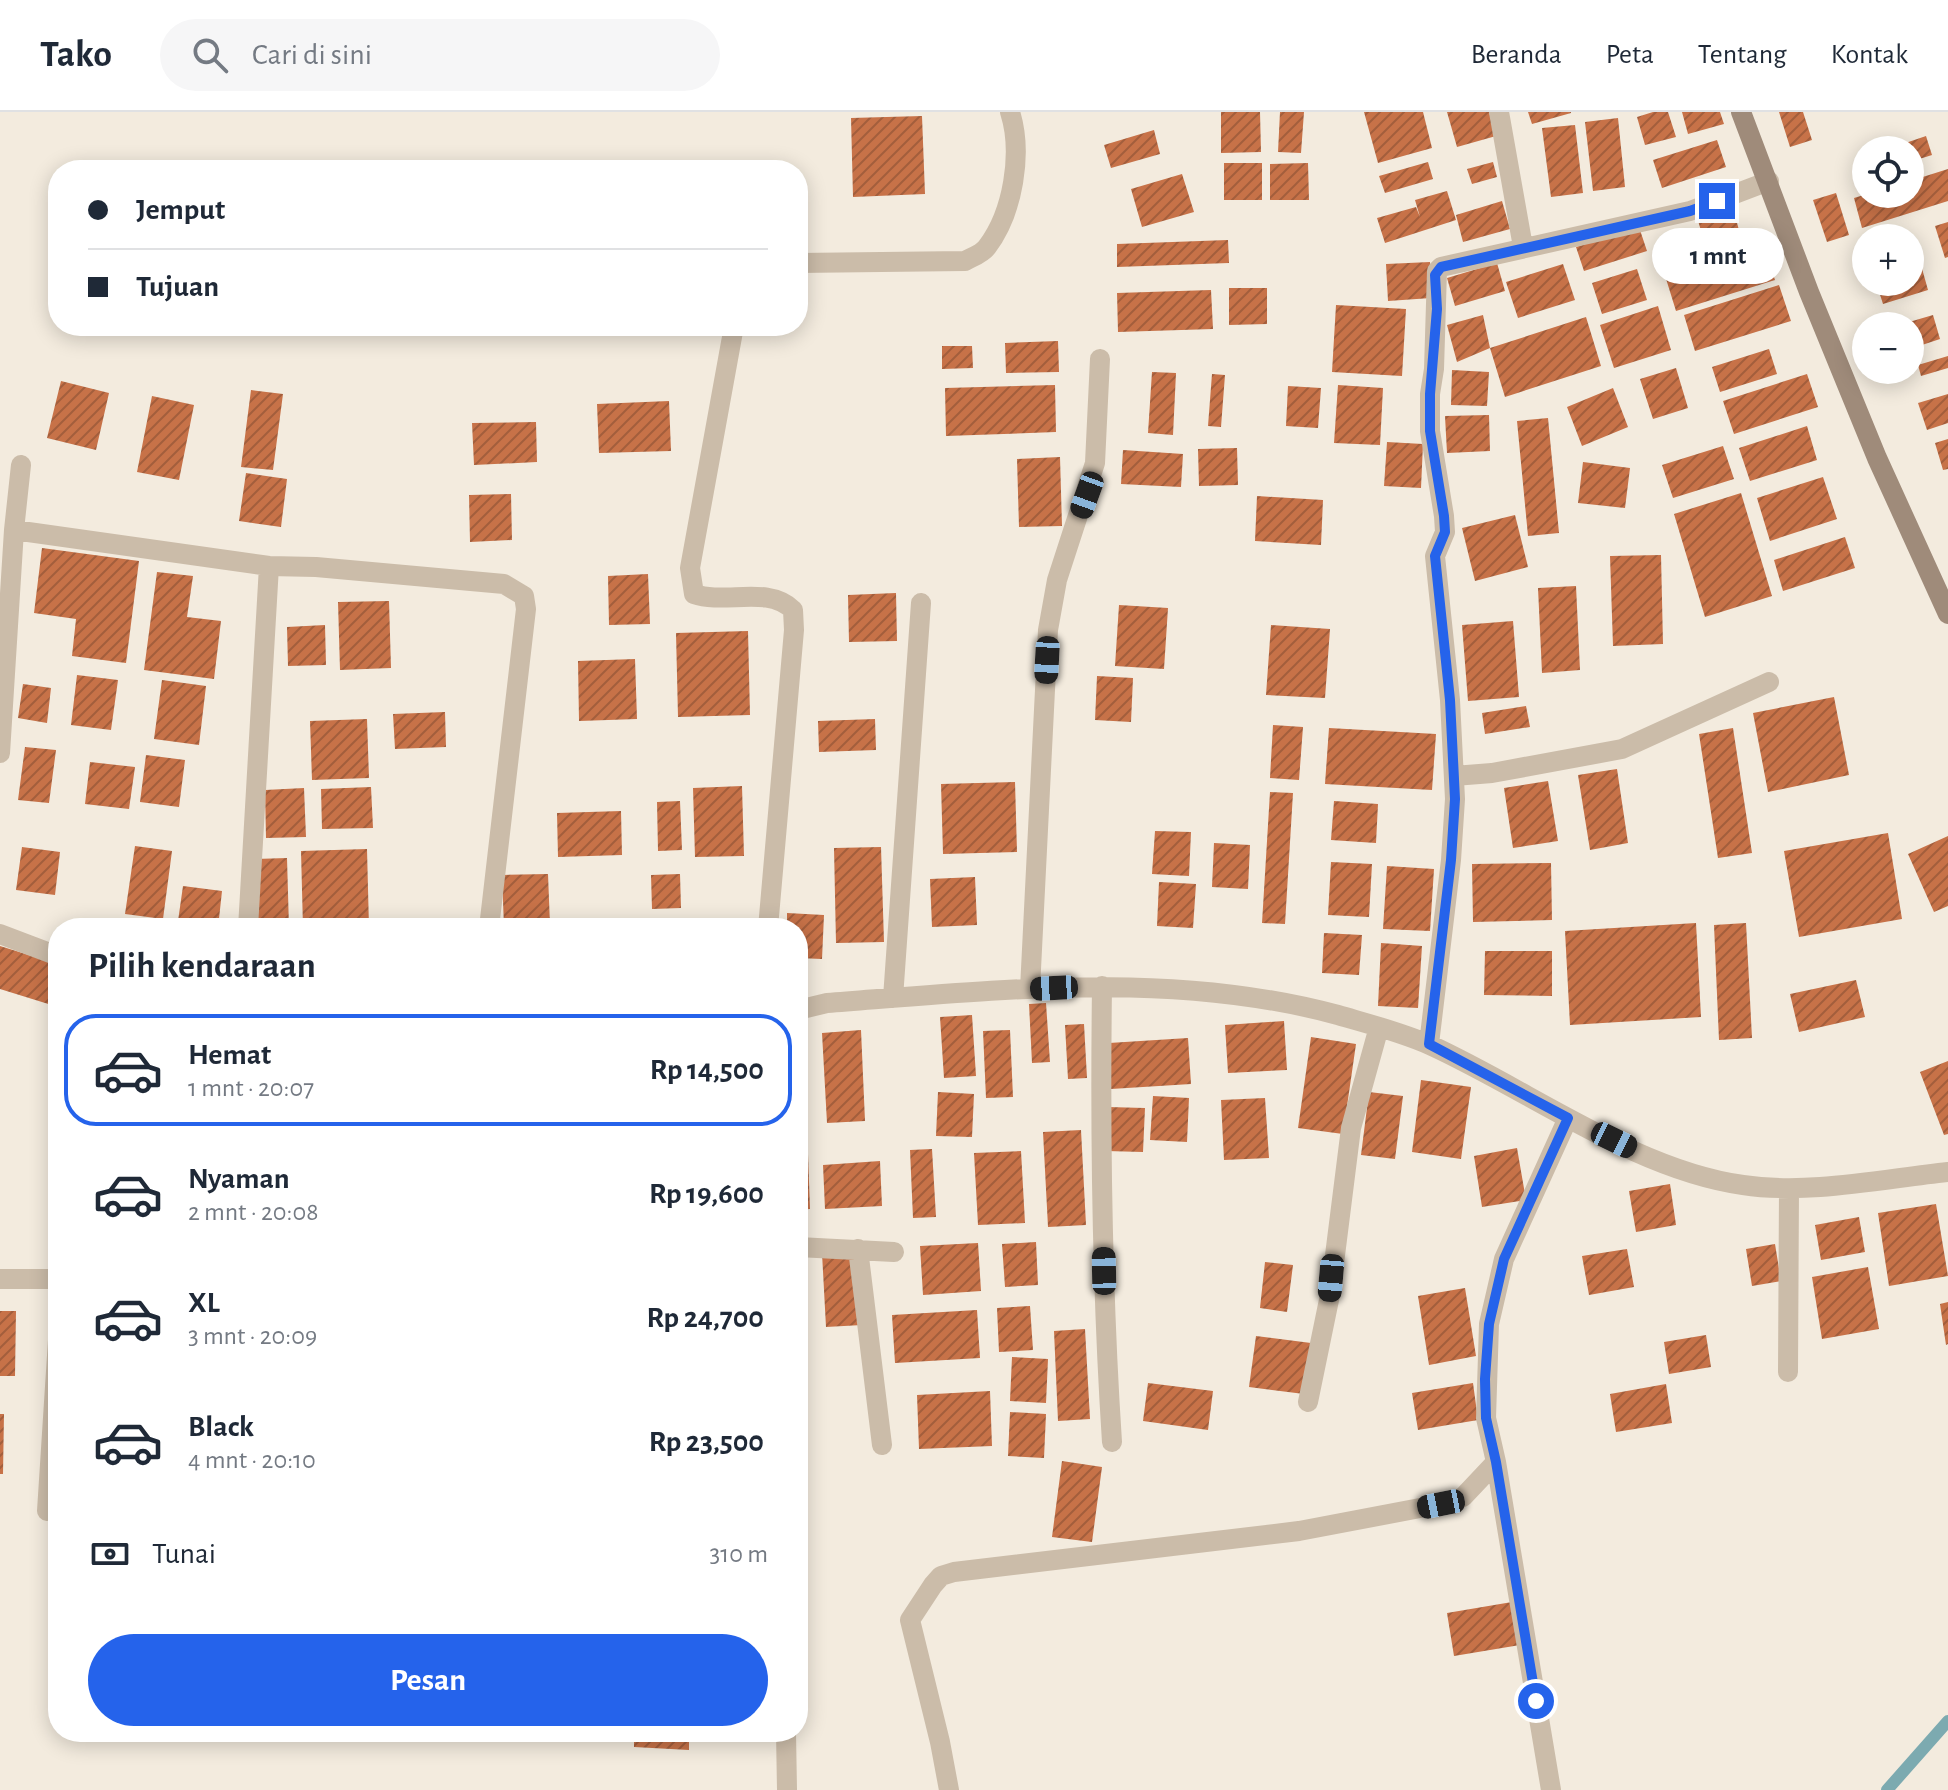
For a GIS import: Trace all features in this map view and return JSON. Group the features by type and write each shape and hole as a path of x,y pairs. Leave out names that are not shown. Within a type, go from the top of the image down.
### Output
{"main road":[{"path":"1741,112 1809,292 1877,458 1948,614"}],"street":[{"path":"808,263 965,261 985,250 998,227 1011,189 1014,126 1010,112"},
{"path":"1499,112 1523,247"},
{"path":"1429,1044 1451,860 1454,776 1450,700 1435,556 1445,532 1430,431 1437,309 1435,275 1441,267 1690,211 1769,181"},
{"path":"732,336 690,568 694,594 706,599 769,598 785,602 793,610 794,630 769,918"},
{"path":"1030,989 1048,630 1057,580 1095,463 1100,359"},
{"path":"0,753 21,465"},
{"path":"14,530 269,566 316,567 504,584 515,588 524,596 526,609 490,918"},
{"path":"249,918 269,566"},
{"path":"893,998 921,603"},
{"path":"1454,776 1492,773 1622,749 1769,682"},
{"path":"0,934 48,952"},
{"path":"1102,986 1100,1113 1112,1442"},
{"path":"808,1008 827,1003 893,998 1102,986 1273,1000 1379,1027 1429,1044 1568,1118 1661,1163 1709,1179 1744,1186 1789,1189 1948,1172"},
{"path":"1308,1402 1330,1295 1351,1128 1379,1027"},
{"path":"1551,1790 1486,1418 1489,1324 1504,1259 1568,1118"},
{"path":"1788,1372 1789,1189"},
{"path":"808,1247 894,1252"},
{"path":"858,1249 882,1445"},
{"path":"0,1279 48,1279"},
{"path":"949,1790 910,1620 941,1576 1299,1531 1441,1504 1463,1497 1496,1462"},
{"path":"47,1511 48,1495"},
{"path":"786,1742 787,1790"}],"building":[{"path":"1221,112 1260,112 1261,152 1221,153"},
{"path":"1280,112 1304,112 1301,153 1278,152"},
{"path":"1364,112 1423,112 1432,148 1378,163"},
{"path":"1447,112 1489,112 1496,136 1457,147"},
{"path":"1528,112 1571,112 1571,113 1532,124"},
{"path":"1668,112 1676,137 1645,145 1637,117"},
{"path":"1682,112 1720,112 1724,124 1688,134"},
{"path":"1779,112 1803,112 1812,140 1790,147"},
{"path":"922,116 925,194 853,197 851,118"},
{"path":"1618,118 1625,187 1593,191 1585,122"},
{"path":"1575,125 1583,193 1551,197 1542,128"},
{"path":"1154,130 1160,154 1111,168 1104,145"},
{"path":"1924,137 1932,155 1924,158"},
{"path":"1717,140 1726,167 1662,188 1653,160"},
{"path":"1428,162 1433,179 1385,193 1379,176"},
{"path":"1493,162 1497,177 1472,184 1467,169"},
{"path":"1224,163 1262,163 1262,200 1224,200"},
{"path":"1308,163 1309,200 1270,200 1270,164"},
{"path":"1948,169 1948,201 1875,224 1861,224 1857,208 1924,208 1924,177"},
{"path":"1182,174 1194,212 1142,227 1131,189"},
{"path":"1447,191 1456,220 1385,243 1377,218 1416,207 1420,217 1415,200"},
{"path":"1836,193 1849,235 1827,242 1813,200"},
{"path":"1502,201 1510,229 1463,242 1456,215"},
{"path":"1732,204 1740,234 1705,244 1696,214"},
{"path":"1948,222 1948,257 1945,258 1935,226"},
{"path":"1639,227 1647,251 1584,271 1576,247"},
{"path":"1761,238 1775,280 1676,311 1663,269"},
{"path":"1228,240 1229,263 1117,267 1117,244"},
{"path":"1430,262 1431,298 1388,301 1386,264"},
{"path":"1497,263 1505,291 1455,306 1447,278"},
{"path":"1563,264 1575,300 1518,318 1506,282"},
{"path":"1637,269 1647,300 1602,314 1592,283"},
{"path":"1779,285 1791,321 1695,351 1684,315"},
{"path":"1229,288 1267,288 1267,324 1229,325"},
{"path":"1211,290 1213,329 1118,332 1117,293"},
{"path":"1880,296 1909,296 1883,304"},
{"path":"1336,305 1406,309 1402,376 1332,372"},
{"path":"1658,306 1671,350 1614,368 1600,325"},
{"path":"1483,315 1490,348 1457,362 1447,325"},
{"path":"1933,315 1940,339 1924,344 1924,318"},
{"path":"1586,317 1601,366 1505,397 1490,348"},
{"path":"1058,341 1059,372 1006,373 1005,343"},
{"path":"942,346 972,346 973,368 942,369"},
{"path":"1769,349 1777,374 1720,392 1712,367"},
{"path":"1948,356 1948,368 1924,375 1924,363"},
{"path":"1676,368 1688,408 1653,419 1640,379"},
{"path":"1452,370 1489,372 1487,406 1451,405"},
{"path":"1152,372 1176,373 1173,435 1148,433"},
{"path":"1212,374 1225,375 1221,427 1208,426"},
{"path":"1807,374 1818,407 1734,434 1723,401"},
{"path":"61,381 109,393 96,450 47,438"},
{"path":"1055,385 1056,432 946,436 945,388"},
{"path":"1338,385 1383,388 1380,445 1334,443"},
{"path":"1288,386 1321,388 1318,428 1286,426"},
{"path":"1613,388 1628,427 1582,446 1567,407"},
{"path":"251,390 283,394 273,470 241,467"},
{"path":"1948,394 1948,423 1927,430 1918,403"},
{"path":"152,396 194,405 179,480 137,472"},
{"path":"669,401 671,451 599,453 597,404"},
{"path":"1489,415 1490,451 1447,453 1445,416"},
{"path":"1548,418 1559,533 1528,536 1517,421"},
{"path":"536,422 537,462 474,465 472,423"},
{"path":"1807,426 1817,460 1750,481 1739,448"},
{"path":"1948,439 1948,469 1943,470 1935,443"},
{"path":"1387,442 1423,444 1421,488 1384,486"},
{"path":"1723,446 1734,479 1673,498 1662,465"},
{"path":"1237,448 1238,485 1199,486 1198,449"},
{"path":"1123,450 1183,454 1181,487 1121,484"},
{"path":"1060,457 1062,526 1019,527 1017,459"},
{"path":"1583,462 1630,468 1625,508 1578,503"},
{"path":"246,473 287,479 281,527 239,521"},
{"path":"1823,477 1837,519 1770,541 1757,498"},
{"path":"1741,493 1772,596 1705,617 1674,514"},
{"path":"511,494 512,540 470,542 469,495"},
{"path":"1257,496 1323,500 1321,545 1255,541"},
{"path":"1515,515 1528,567 1475,581 1462,528"},
{"path":"1845,537 1855,568 1783,591 1774,560"},
{"path":"42,548 139,561 126,663 72,656 76,619 34,613"},
{"path":"1661,555 1663,644 1613,646 1610,556"},
{"path":"157,572 193,576 187,617 221,621 214,679 144,670"},
{"path":"648,574 650,624 609,625 608,576"},
{"path":"1576,586 1580,670 1542,673 1538,588"},
{"path":"896,593 897,641 849,642 848,595"},
{"path":"389,601 391,668 340,670 338,602"},
{"path":"1119,605 1168,608 1164,669 1115,666"},
{"path":"1513,621 1519,697 1468,701 1462,625"},
{"path":"325,625 326,665 288,666 287,627"},
{"path":"1271,625 1330,629 1325,698 1266,695"},
{"path":"748,631 750,715 678,717 676,633"},
{"path":"635,659 637,719 579,721 578,661"},
{"path":"77,675 118,680 111,730 71,725"},
{"path":"1097,676 1133,678 1131,722 1095,720"},
{"path":"162,680 206,686 199,745 154,739"},
{"path":"23,684 51,688 47,723 18,718"},
{"path":"1834,697 1849,775 1768,792 1753,713"},
{"path":"1526,706 1530,727 1485,734 1482,713"},
{"path":"445,712 446,747 395,749 393,714"},
{"path":"367,719 369,778 312,780 310,721"},
{"path":"875,719 876,750 819,752 818,721"},
{"path":"1273,725 1303,727 1299,780 1270,778"},
{"path":"1329,728 1436,734 1432,790 1325,784"},
{"path":"1733,728 1752,853 1718,858 1699,734"},
{"path":"25,747 56,750 49,803 18,800"},
{"path":"146,755 185,760 179,807 140,802"},
{"path":"90,762 135,767 129,809 85,804"},
{"path":"1617,769 1628,843 1590,850 1578,775"},
{"path":"1548,781 1558,841 1513,848 1504,788"},
{"path":"1015,782 1017,852 943,854 941,784"},
{"path":"742,786 744,856 695,857 693,788"},
{"path":"371,787 373,828 322,829 321,789"},
{"path":"304,788 306,837 266,838 265,790"},
{"path":"1270,792 1293,793 1285,924 1262,923"},
{"path":"680,801 682,850 658,851 657,802"},
{"path":"1334,801 1378,804 1376,843 1331,840"},
{"path":"621,811 622,855 558,857 557,813"},
{"path":"1155,831 1191,832 1189,876 1152,874"},
{"path":"1888,833 1902,919 1799,937 1784,851"},
{"path":"1948,836 1948,906 1934,912 1908,854"},
{"path":"1214,843 1250,845 1248,889 1212,887"},
{"path":"135,846 172,851 163,918 125,914"},
{"path":"22,847 60,852 55,895 16,890"},
{"path":"881,847 884,942 836,943 834,848"},
{"path":"367,849 369,918 303,918 301,851"},
{"path":"287,858 289,918 257,918 255,859"},
{"path":"1331,862 1372,864 1369,917 1328,915"},
{"path":"1551,863 1552,920 1473,922 1472,864"},
{"path":"1387,866 1434,869 1430,931 1383,929"},
{"path":"548,874 550,918 504,918 502,875"},
{"path":"680,874 681,908 652,909 651,875"},
{"path":"975,877 977,925 932,927 930,879"},
{"path":"1159,882 1196,884 1193,928 1157,926"},
{"path":"183,886 222,891 219,918 178,918"},
{"path":"787,913 824,915 822,959 808,958 808,918 787,918"},
{"path":"1696,923 1701,1017 1570,1025 1565,931"},
{"path":"1746,923 1752,1038 1719,1040 1714,925"},
{"path":"1324,933 1362,935 1359,975 1322,973"},
{"path":"1381,943 1422,946 1418,1008 1378,1006"},
{"path":"0,946 48,961 48,1004 0,989"},
{"path":"1485,951 1552,951 1552,996 1484,995"},
{"path":"1856,980 1865,1017 1799,1032 1790,994"},
{"path":"1046,1003 1050,1062 1032,1063 1029,1004"},
{"path":"972,1015 976,1076 944,1078 940,1017"},
{"path":"1284,1021 1287,1070 1228,1073 1225,1025"},
{"path":"1084,1024 1087,1078 1068,1079 1065,1025"},
{"path":"861,1030 865,1121 827,1123 822,1033"},
{"path":"1010,1030 1013,1097 986,1098 983,1031"},
{"path":"1311,1037 1356,1044 1343,1134 1298,1128"},
{"path":"1188,1038 1191,1084 1111,1089 1109,1043"},
{"path":"1948,1061 1948,1134 1944,1135 1920,1072"},
{"path":"1421,1080 1471,1087 1461,1159 1412,1152"},
{"path":"938,1092 974,1094 972,1137 936,1136"},
{"path":"1369,1092 1403,1096 1395,1159 1361,1155"},
{"path":"1153,1096 1189,1098 1187,1142 1150,1140"},
{"path":"1265,1098 1269,1158 1224,1160 1221,1100"},
{"path":"1108,1107 1145,1108 1143,1152 1106,1151"},
{"path":"1081,1130 1086,1225 1048,1227 1043,1132"},
{"path":"1517,1148 1526,1200 1482,1207 1474,1156"},
{"path":"932,1149 936,1217 913,1218 910,1150"},
{"path":"1021,1151 1025,1223 978,1225 974,1153"},
{"path":"808,1154 810,1209 808,1209"},
{"path":"880,1161 882,1206 825,1209 823,1165"},
{"path":"1670,1184 1676,1225 1636,1232 1629,1191"},
{"path":"1936,1204 1948,1276 1889,1286 1878,1213"},
{"path":"1859,1217 1865,1252 1821,1260 1815,1225"},
{"path":"1036,1242 1038,1285 1005,1287 1002,1244"},
{"path":"978,1243 981,1291 923,1295 920,1246"},
{"path":"1775,1244 1781,1281 1752,1286 1746,1249"},
{"path":"1627,1249 1634,1287 1589,1295 1582,1256"},
{"path":"858,1251 862,1325 826,1327 822,1253"},
{"path":"1265,1262 1293,1265 1287,1312 1260,1308"},
{"path":"1868,1267 1879,1329 1822,1339 1812,1277"},
{"path":"1465,1288 1476,1356 1429,1365 1418,1296"},
{"path":"1948,1302 1948,1344 1946,1345 1940,1304"},
{"path":"1030,1306 1033,1350 999,1352 997,1308"},
{"path":"977,1310 980,1358 895,1363 892,1315"},
{"path":"0,1311 16,1311 15,1376 0,1376"},
{"path":"1085,1329 1090,1419 1058,1421 1054,1331"},
{"path":"1706,1335 1711,1367 1669,1374 1664,1342"},
{"path":"1256,1336 1311,1343 1304,1394 1249,1387"},
{"path":"1012,1357 1048,1359 1046,1403 1010,1401"},
{"path":"1148,1383 1213,1391 1208,1430 1143,1421"},
{"path":"1473,1383 1478,1420 1418,1430 1412,1393"},
{"path":"1666,1384 1672,1423 1616,1432 1610,1394"},
{"path":"990,1391 992,1446 919,1449 917,1395"},
{"path":"1010,1412 1046,1414 1044,1458 1008,1456"},
{"path":"0,1414 4,1414 3,1474 0,1474"},
{"path":"1062,1461 1102,1467 1092,1542 1052,1537"},
{"path":"1512,1602 1520,1645 1454,1656 1447,1613"},
{"path":"634,1742 689,1742 689,1750 634,1747"}],"waterway":[{"path":"1887,1790 1948,1721"}],"route":[{"path":"1536,1701 1486,1418 1485,1379 1489,1324 1504,1259 1568,1118 1429,1044 1451,860 1455,799 1450,700 1435,556 1444,538 1444,516 1430,431 1437,309 1435,275 1441,267 1690,211 1717,201"}]}
